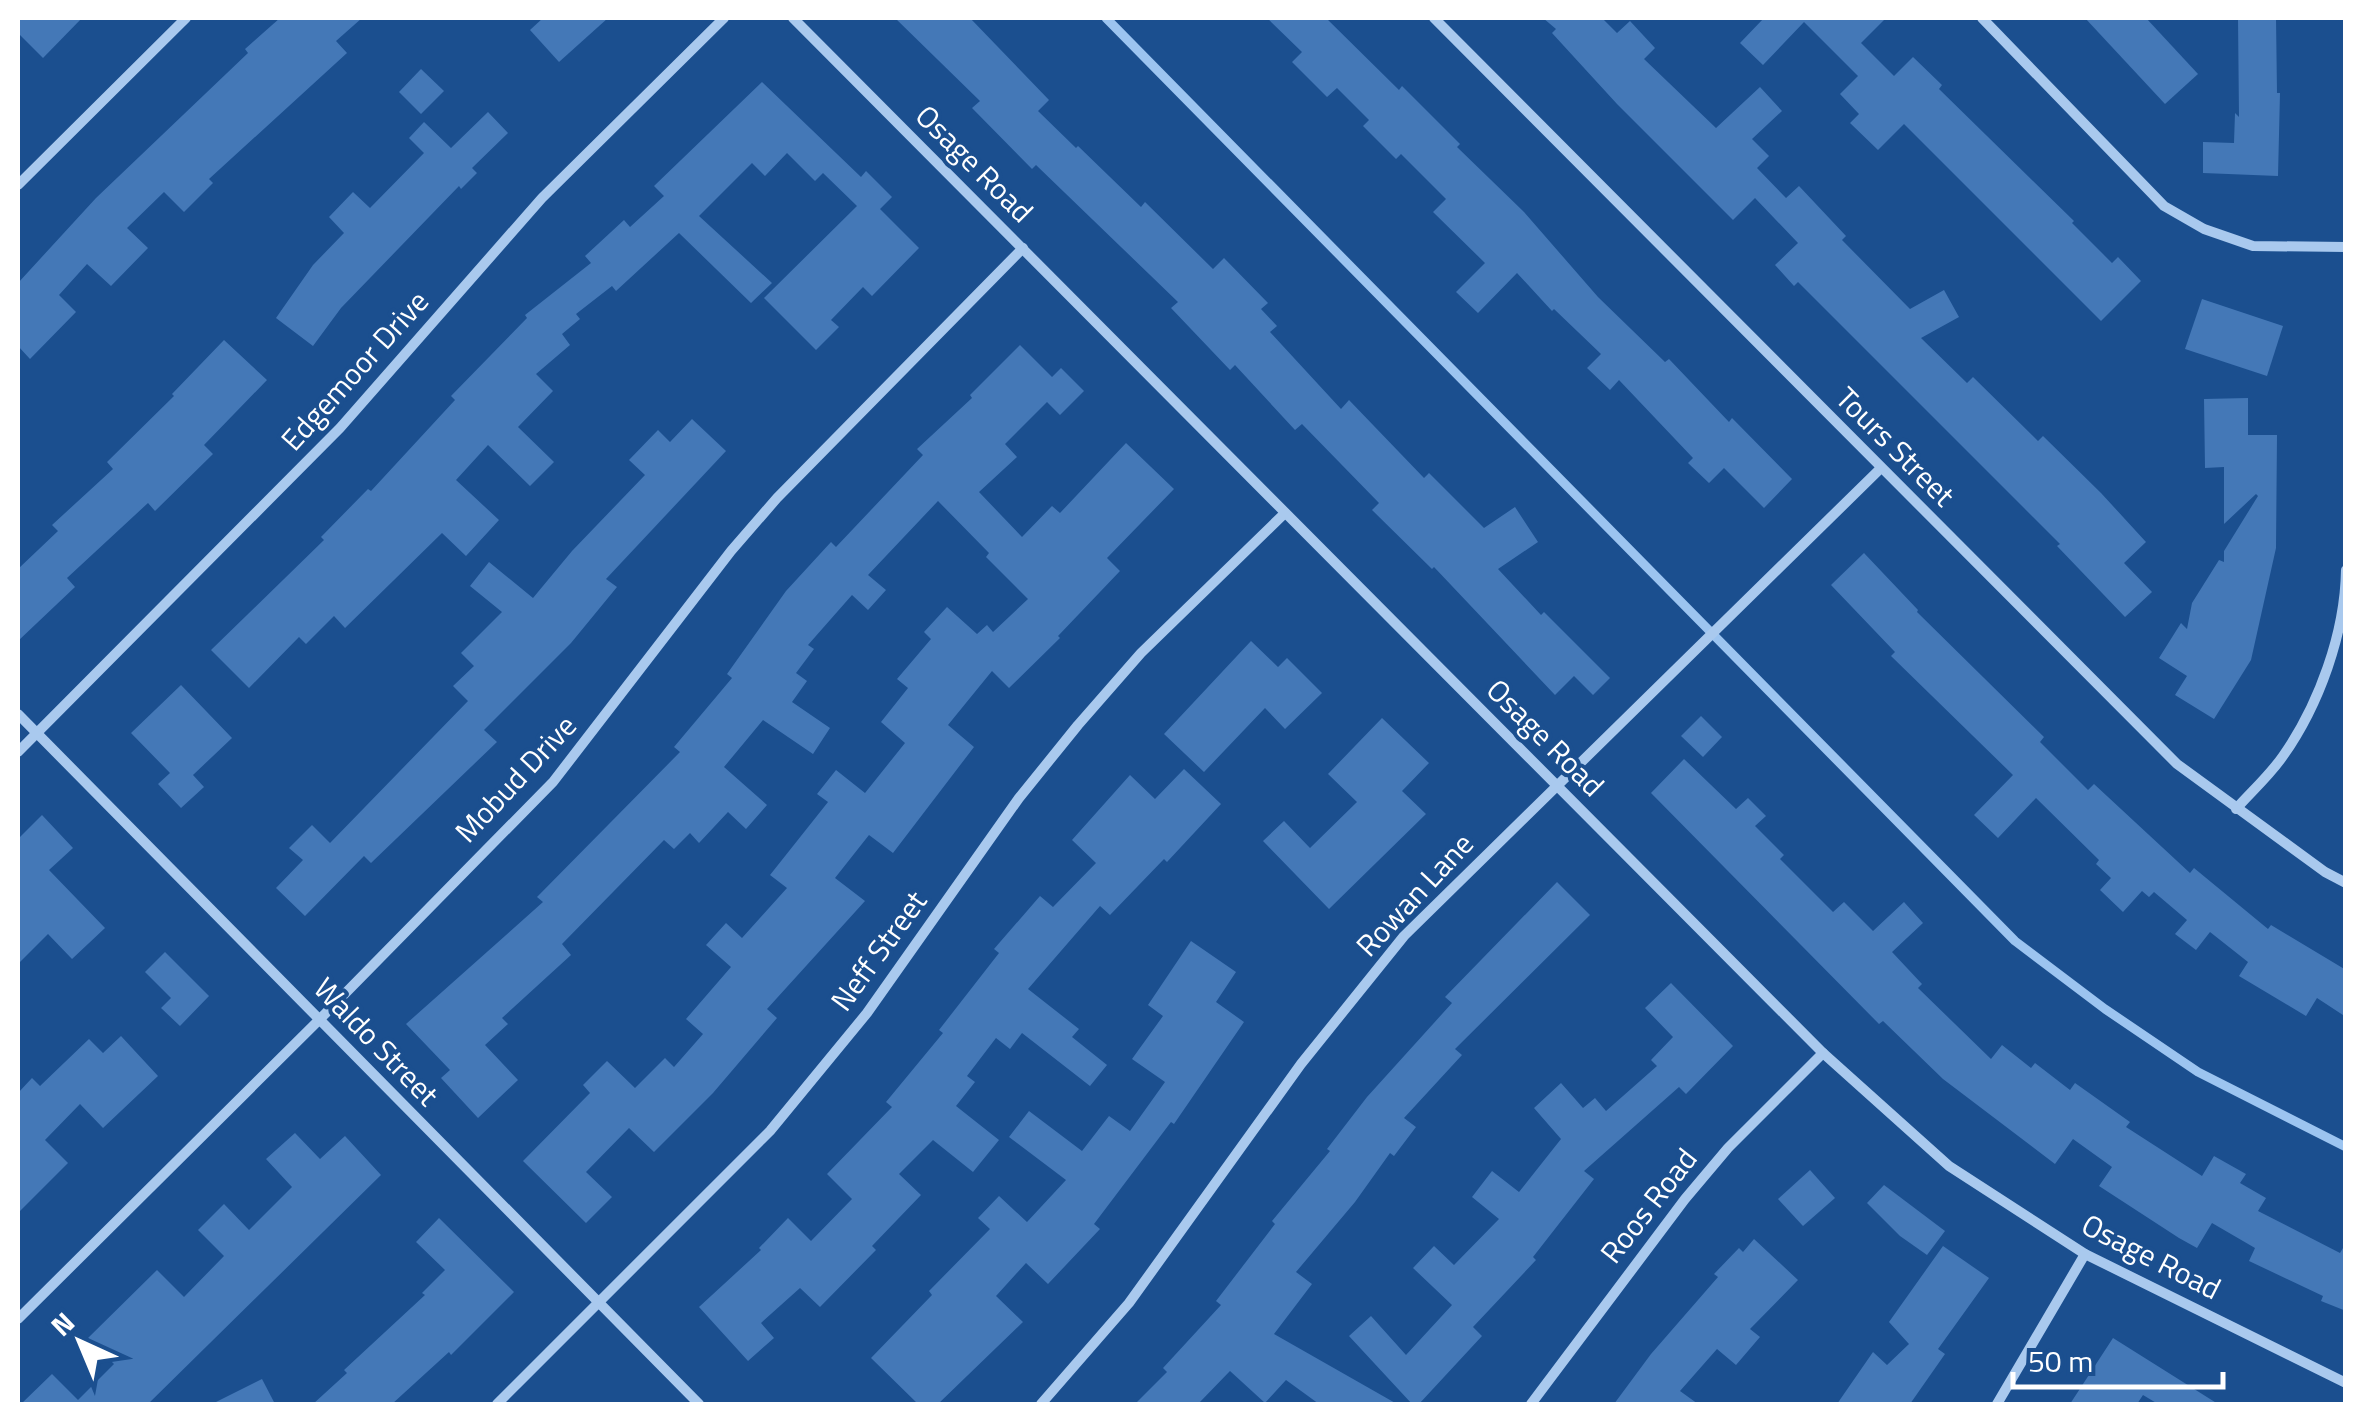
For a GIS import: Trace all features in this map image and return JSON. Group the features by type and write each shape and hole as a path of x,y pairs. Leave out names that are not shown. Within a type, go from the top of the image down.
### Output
{"street":[{"path":"18,184 186,18"},
{"name":"Edgemoor Drive","path":"18,752 340,428 542,198 724,18"},
{"name":"Osage Road","path":"793,18 1823,1053 1948,1166 2086,1254 2346,1384"},
{"name":"Tours Street","path":"1434,18 2176,764 2236,810 2346,883"},
{"path":"1982,18 2164,206 2204,230 2253,246 2346,247"},
{"name":"Mobud Drive","path":"18,1319 553,782 731,551 777,498 1023,248"},
{"name":"Rowan Lane","path":"1041,1404 1129,1303 1301,1064 1404,936 1881,468"},
{"name":"Neff Street","path":"497,1404 770,1130 819,1075 1020,798 1078,725 1141,653 1285,513"},
{"path":"2236,810 2283,756 2312,705 2332,648 2346,570"},
{"name":"Waldo Street","path":"18,714 699,1404"},
{"name":"Roos Road","path":"1532,1404 1684,1199 1728,1148 1823,1053"},
{"path":"1997,1404 2086,1254"}],"building":[{"path":"18,18 82,18 43,58 18,33"},
{"path":"280,18 362,18 336,41 347,53 209,179 213,183 184,212 164,192 127,228 148,248 111,286 87,264 59,295 76,312 30,359 18,346 18,283 96,198"},
{"path":"543,18 608,18 559,62 530,30"},
{"path":"895,18 970,18 1049,100 1038,111 1076,148 1141,207 1145,202 1213,269 1224,258 1268,303 1261,309 1277,326 1270,332 1341,409 1349,400 1424,478 1429,473 1484,528 1515,507 1538,542 1498,569 1610,678 1593,695 1574,676 1555,695 1434,567 1372,510 1379,503 1302,424 1295,430 1235,365 1230,370 1171,308 1178,302 1036,165 1032,169 972,108 980,101"},
{"path":"1267,18 1326,18 1460,144 1457,147 1524,212 1598,297 1665,362 1669,359 1729,422 1732,418 1792,479 1764,508 1724,468 1709,483 1688,463 1693,458 1619,380 1610,390 1587,368 1601,354 1552,311 1517,273 1478,313 1456,292 1485,263 1433,212 1446,199 1401,154 1396,159 1363,126 1369,120 1337,88 1327,97 1292,62 1302,52"},
{"path":"1543,18 1602,18 1617,33 1630,21 1655,48 1644,59 1716,128 1760,87 1782,111 1752,139 1769,156 1757,168 1786,198 1799,186 1846,236 1842,240 1910,309 1944,290 1959,317 1921,338 1967,383 1973,377 2038,441 2043,436 2146,542 2124,563 2152,592 2125,617 2057,546 2060,544 1798,282 1794,286 1775,265 1798,243 1755,198 1733,220 1617,104"},
{"path":"1764,18 1886,18 1861,43 1894,76 1913,57 1942,85 1939,89 2112,263 2118,257 2141,281 2101,321 1904,124 1878,150 1850,123 1859,114 1840,94 1858,76 1804,22 1763,65 1740,43"},
{"path":"2085,18 2146,18 2198,74 2165,104"},
{"path":"2238,18 2276,18 2280,93 2278,176 2203,173 2203,142 2234,143 2235,113 2239,117"},
{"path":"421,69 444,91 421,114 399,92"},
{"path":"762,82 861,177 866,171 892,197 880,209 919,248 872,296 863,287 831,320 839,327 816,350 764,298 857,206 823,173 815,181 787,153 765,176 752,163 699,216 772,283 751,303 679,233 616,291 612,286 576,314 580,319 562,334 570,345 536,374 553,391 518,427 554,462 530,486 488,445 456,480 499,520 466,556 442,533 345,628 334,616 306,644 299,637 249,688 211,650 324,540 321,537 368,489 371,491 455,400 451,396 527,318 525,315 591,263 585,256 624,220 630,227 664,196 654,186"},
{"path":"488,112 508,133 472,168 477,173 461,189 459,186 341,308 313,346 276,318 313,265 344,233 329,217 353,192 370,208 424,153 409,138 424,122 451,148"},
{"path":"2202,299 2283,326 2267,376 2185,349"},
{"path":"224,340 267,380 204,445 213,454 155,511 148,503 67,578 75,587 18,641 18,569 58,531 52,525 113,469 107,462"},
{"path":"1020,345 1052,377 1061,368 1084,391 1060,415 1047,402 1005,444 1017,457 979,492 1022,537 1052,506 1060,513 1126,443 1174,489 1107,558 1120,571 1060,638 1009,688 992,671 948,725 974,747 893,853 869,835 835,878 865,901 767,1009 777,1018 713,1093 654,1152 629,1128 586,1172 612,1197 586,1223 523,1161 590,1093 583,1085 607,1061 635,1088 665,1058 674,1067 703,1034 686,1019 731,967 706,945 726,923 742,938 787,888 770,875 828,802 817,794 836,770 865,793 905,743 881,722 908,688 897,679 931,639 924,632 947,607 977,634 987,625 993,632 1028,599 986,557 989,553 938,501 868,575 886,590 868,610 852,595 808,645 814,649 796,673 807,681 792,702 830,728 813,754 763,720 724,767 767,805 746,829 728,812 699,843 690,833 674,849 664,840 562,944 571,955 502,1018 508,1024 485,1045 518,1080 478,1118 441,1078 450,1070 406,1024 543,902 537,897 680,752 674,747 732,678 727,674 786,591 831,542 836,547 923,455 917,449 972,398 970,395"},
{"path":"2248,398 2248,435 2277,435 2276,548 2251,660 2214,719 2175,695 2187,676 2159,658 2181,623 2187,629 2192,603 2219,560 2224,562 2224,551 2258,496 2224,524 2224,467 2205,468 2204,399"},
{"path":"692,419 726,451 606,579 617,587 571,643 484,730 497,742 371,863 364,856 305,916 276,888 303,860 289,848 312,825 330,843 468,701 453,686 474,666 461,653 502,612 470,586 489,562 533,598 645,475 629,460 658,430 670,442"},
{"path":"1864,553 1917,612 2044,737 2040,742 2088,790 2094,784 2190,873 2194,868 2268,929 2271,925 2346,970 2346,1017 2317,998 2306,1016 2239,976 2248,962 2210,932 2196,950 2175,934 2187,920 2154,892 2149,897 2142,891 2123,912 2100,890 2111,878 2096,864 2099,860 2036,798 1998,838 1974,815 2013,775 1891,656 1895,652 1831,585"},
{"path":"1251,641 1278,667 1287,658 1322,693 1285,729 1265,708 1204,772 1164,734"},
{"path":"181,685 232,738 193,775 204,787 181,808 158,784 170,773 131,733"},
{"path":"1701,716 1722,737 1703,757 1681,736"},
{"path":"1382,718 1429,763 1402,791 1426,814 1329,909 1263,841 1284,821 1310,848 1357,802 1328,774"},
{"path":"1684,759 1736,809 1748,798 1766,816 1755,826 1784,855 1780,859 1833,912 1844,902 1873,931 1904,902 1923,923 1892,952 1922,984 1918,988 1991,1059 2002,1045 2031,1068 2035,1063 2070,1090 2075,1083 2130,1122 2126,1127 2202,1176 2214,1156 2246,1174 2240,1183 2266,1198 2258,1211 2340,1253 2346,1243 2346,1311 2249,1261 2255,1248 2212,1223 2197,1248 2179,1238 2099,1186 2112,1167 2073,1139 2055,1164 1943,1079 1883,1021 1879,1024 1651,793"},
{"path":"1184,769 1221,804 1110,915 1100,906 1028,989 1079,1029 1072,1037 1107,1065 1090,1086 1022,1033 1010,1049 996,1038 967,1076 975,1082 956,1106 999,1140 973,1172 933,1140 899,1174 921,1195 872,1246 876,1250 820,1307 800,1288 761,1323 774,1338 748,1361 699,1307 761,1250 788,1218 811,1241 852,1199 827,1174 892,1107 886,1102 943,1033 939,1030 999,953 994,949 1040,896 1053,907 1096,863 1072,840 1130,775 1155,799"},
{"path":"42,815 73,848 49,870 105,928 72,959 48,934 18,964 18,839"},
{"path":"1557,882 1590,915 1455,1049 1462,1055 1404,1118 1416,1127 1394,1156 1390,1153 1296,1272 1312,1284 1274,1334 1397,1404 1319,1404 1286,1380 1265,1403 1230,1371 1198,1404 1135,1404 1167,1372 1163,1368 1221,1305 1216,1301 1275,1224 1272,1221 1330,1151 1327,1149 1367,1097 1452,1003 1445,997"},
{"path":"1191,941 1236,972 1216,1002 1244,1022 1174,1124 1171,1122 1094,1224 1100,1229 1048,1284 1026,1263 996,1296 1023,1322 938,1404 918,1404 871,1358 990,1229 978,1218 999,1196 1027,1222 1066,1180 1009,1137 1029,1111 1082,1151 1109,1116 1130,1131 1165,1082 1132,1059 1163,1016 1148,1005"},
{"path":"165,952 209,996 180,1026 161,1008 171,998 145,972"},
{"path":"1671,983 1733,1046 1686,1094 1679,1087 1584,1171 1594,1179 1533,1257 1536,1260 1473,1327 1482,1336 1419,1404 1412,1404 1349,1336 1371,1316 1406,1355 1452,1305 1413,1268 1434,1246 1454,1265 1499,1219 1472,1197 1492,1171 1519,1192 1561,1139 1534,1108 1561,1083 1583,1108 1595,1098 1606,1111 1657,1066 1651,1060 1673,1037 1645,1008"},
{"path":"121,1036 158,1076 103,1128 80,1104 45,1140 68,1163 18,1213 18,1093 32,1078 40,1086 89,1039 103,1053"},
{"path":"295,1133 320,1159 345,1136 381,1175 148,1404 21,1404 52,1374 78,1400 114,1364 88,1338 157,1270 184,1297 224,1256 198,1230 224,1204 249,1230 292,1187 266,1159"},
{"path":"1810,1170 1835,1198 1803,1226 1778,1199"},
{"path":"1884,1185 1945,1231 1927,1255 1900,1236 1867,1203"},
{"path":"439,1218 514,1292 451,1355 449,1352 392,1404 313,1404 425,1295 422,1293 445,1270 416,1242"},
{"path":"1754,1239 1798,1280 1750,1329 1760,1337 1736,1365 1717,1349 1680,1391 1698,1404 1614,1404 1651,1354 1718,1277 1714,1274 1739,1248 1743,1252"},
{"path":"1943,1246 1989,1278 1938,1349 1945,1354 1910,1404 1837,1404 1873,1352 1887,1365 1909,1344 1889,1322"},
{"path":"2113,1338 2218,1404 2158,1404 2143,1395 2137,1404 2070,1404"},
{"path":"262,1379 275,1404 212,1404"}],"waterway":[{"path":"1106,18 2015,941 2198,1072 2346,1147"}]}
